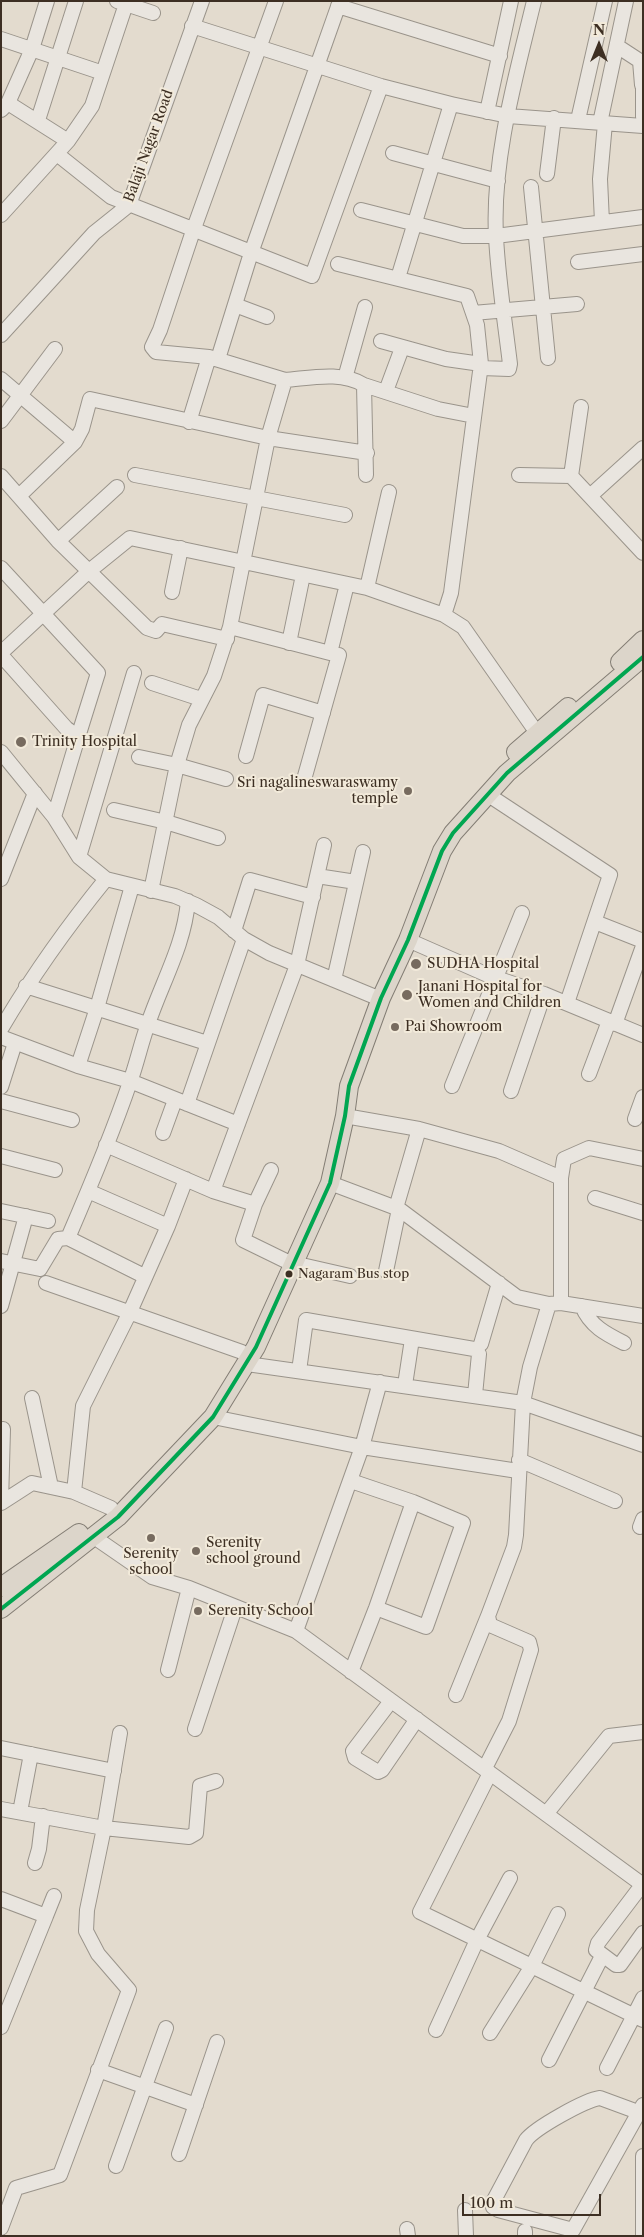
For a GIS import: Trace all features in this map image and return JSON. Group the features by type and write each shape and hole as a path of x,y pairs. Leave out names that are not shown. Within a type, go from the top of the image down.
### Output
{"main road":[{"path":"290,1262 320,1182 333,1137 348,1056 408,940 442,851 453,833 506,773 596,690 643,640"},
{"path":"1,1587 94,1537 118,1517 213,1418 330,1183 345,1116 349,1086 377,997 435,845 464,805 537,733 643,657"},
{"path":"1,1609 111,1508 201,1414 244,1358"}],"street":[{"path":"47,1 32,49 4,106 38,120 68,141"},
{"path":"38,120 76,1"},
{"name":"Balaji Nagar Road","path":"1,335 94,233 129,205 202,1"},
{"path":"276,1 152,348 156,352 213,358 285,380 330,376 355,380 364,385 438,409 474,416"},
{"path":"487,112 511,1"},
{"path":"381,341 446,359 509,369 496,236 498,182 508,116 534,1"},
{"path":"578,120 605,1"},
{"path":"602,222 600,180 603,123 626,1"},
{"path":"1,215 68,141 92,106 124,2 153,13"},
{"path":"189,422 235,305 251,253 339,4 500,56"},
{"path":"192,26 381,86 450,104 508,116 643,126"},
{"path":"1,39 103,73"},
{"path":"617,46 640,60 643,117"},
{"path":"57,154 111,198 312,276 381,86"},
{"path":"398,278 450,104"},
{"path":"547,174 554,118"},
{"path":"393,153 498,182"},
{"path":"531,187 548,358"},
{"path":"361,210 463,236 496,236 643,217"},
{"path":"578,262 643,254"},
{"path":"338,264 468,296 477,325 481,366 452,593 444,615"},
{"path":"472,313 504,308 577,304"},
{"path":"235,305 267,317"},
{"path":"345,378 365,307"},
{"path":"386,391 402,348"},
{"path":"1,421 21,397 55,349"},
{"path":"1,379 75,442"},
{"path":"151,891 177,765 189,725 214,676 229,633 268,438 285,380"},
{"path":"364,385 366,476"},
{"path":"19,496 75,442 82,429 90,399 268,438 367,454"},
{"path":"571,476 581,407"},
{"path":"590,496 643,448"},
{"path":"135,475 345,515"},
{"path":"520,475 571,476 643,553"},
{"path":"1,476 58,541 147,628 156,631 162,624 229,633 289,643 339,655 305,776"},
{"path":"58,541 117,487"},
{"path":"367,588 388,492"},
{"path":"78,738 66,728 1,654 88,572 130,538 367,588 444,615 463,627 537,733"},
{"path":"172,592 181,548"},
{"path":"1,568 98,672 54,818"},
{"path":"289,643 303,575"},
{"path":"330,653 347,584"},
{"path":"79,857 134,674"},
{"path":"152,683 201,699"},
{"path":"246,756 263,695 323,713"},
{"path":"139,757 177,765 226,779"},
{"path":"4,761 35,793 79,857 106,879 188,901 218,917 239,935 269,954 377,997"},
{"path":"1,880 35,793"},
{"path":"487,794 610,875 567,1003"},
{"path":"114,810 166,822 218,838"},
{"path":"212,1191 297,965 324,845"},
{"path":"334,980 363,852"},
{"path":"317,876 356,882"},
{"path":"1,1029 26,986 70,924 106,879"},
{"path":"163,1133 181,1102 207,1043 239,935 250,880 313,897"},
{"path":"78,1066 97,1008 132,886"},
{"path":"68,1238 106,1145 130,1081 148,1023 182,939 186,924 188,901"},
{"path":"452,1086 522,913"},
{"path":"595,922 643,941"},
{"path":"408,940 496,978 544,994 643,1035"},
{"path":"589,1074 643,946"},
{"path":"26,986 207,1043"},
{"path":"511,1090 544,994"},
{"path":"1,1037 78,1066 130,1081 238,1124"},
{"path":"1,1087 15,1043"},
{"path":"635,1119 643,1097"},
{"path":"1,1101 72,1120"},
{"path":"345,1116 419,1129 499,1151 561,1178"},
{"path":"386,1271 398,1208 419,1129"},
{"path":"106,1145 212,1191 255,1204"},
{"path":"456,1694 514,1547 523,1403 530,1367 555,1304 561,1178 564,1159 589,1148 643,1159"},
{"path":"1,1156 56,1170"},
{"path":"271,1170 255,1204 243,1240 290,1262 350,1276"},
{"path":"74,1492 84,1406 129,1314 144,1276 168,1226 186,1179"},
{"path":"330,1183 398,1208 517,1297 643,1316"},
{"path":"88,1191 168,1226"},
{"path":"595,1198 643,1213"},
{"path":"1,1211 48,1221"},
{"path":"1,1306 7,1262 26,1216"},
{"path":"7,1262 40,1269 58,1239 68,1238 144,1276"},
{"path":"46,1283 244,1358 299,1370 523,1403 643,1445"},
{"path":"475,1395 478,1349 499,1283"},
{"path":"582,1306 585,1315 595,1326 624,1343"},
{"path":"299,1370 306,1320 478,1349"},
{"path":"405,1385 412,1339"},
{"path":"296,1631 351,1481 380,1382"},
{"path":"32,1398 51,1487"},
{"path":"213,1418 362,1447 519,1465 614,1501"},
{"path":"1,1503 3,1428"},
{"path":"351,1481 413,1502 463,1523 426,1628 376,1608"},
{"path":"1,1503 32,1483 74,1492 111,1508"},
{"path":"351,1672 376,1608 413,1502"},
{"path":"94,1537 152,1577 189,1588 296,1631 488,1770 642,1885 638,1900 598,1943 596,1950 616,1965 620,1965 643,1933"},
{"path":"168,1670 189,1588"},
{"path":"195,1729 235,1608"},
{"path":"488,1616 490,1625 529,1642 531,1645 509,1721 488,1770 420,1912 584,1990 638,2018"},
{"path":"391,1701 354,1751 355,1758 378,1772 382,1770 417,1719"},
{"path":"546,1814 609,1736 643,1732"},
{"path":"1,2228 16,2188 60,2175 129,1990 98,1954 86,1931 88,1910 120,1733"},
{"path":"1,1748 114,1772"},
{"path":"20,1812 32,1754"},
{"path":"1,1809 104,1828 193,1836 196,1833 200,1786 216,1781"},
{"path":"35,1863 39,1850 42,1816"},
{"path":"436,2030 477,1940 510,1878"},
{"path":"1,2027 54,1896"},
{"path":"1,1899 46,1916"},
{"path":"490,2033 532,1966 558,1914"},
{"path":"549,2060 600,1960"},
{"path":"607,2068 638,2018 643,1998"},
{"path":"116,2166 166,2028"},
{"path":"179,2154 217,2042"},
{"path":"98,2070 196,2105"},
{"path":"600,2098 641,2109 572,2230 493,2207 493,2202 526,2140 543,2126 600,2098"},
{"path":"642,2236 643,2156"},
{"path":"465,2210 466,2236"}],"transit line":[{"path":"1,1609 118,1517 213,1417 256,1347 330,1183 345,1116 349,1086 381,998 408,940 442,851 453,833 507,773 643,657"}],"place":[{"name":"Trinity Hospital","path":"21,742"},
{"name":"Sri nagalineswaraswamy temple","path":"408,791"},
{"name":"SUDHA Hospital","path":"416,964"},
{"name":"Janani Hospital for Women and Children","path":"407,995"},
{"name":"Pai Showroom","path":"395,1027"},
{"name":"Nagaram Bus stop","path":"289,1274"},
{"name":"Serenity school","path":"151,1538"},
{"name":"Serenity school ground","path":"196,1551"},
{"name":"Serenity School","path":"198,1611"}]}
